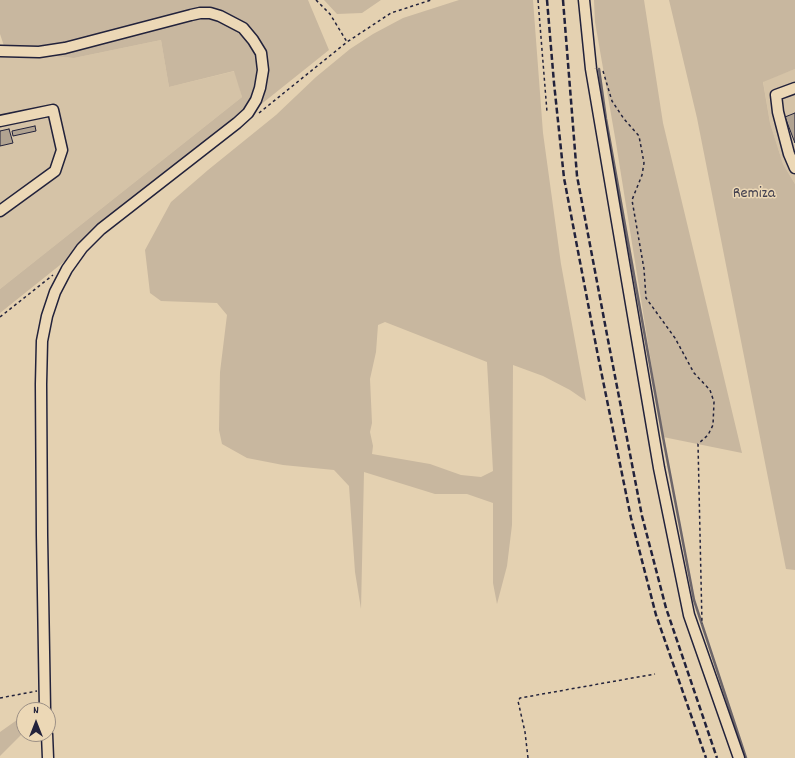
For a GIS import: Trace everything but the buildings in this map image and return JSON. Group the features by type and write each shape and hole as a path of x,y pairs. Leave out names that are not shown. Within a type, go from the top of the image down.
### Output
{"street":[{"path":"584,0 591,69 662,483 689,615 739,758"},
{"path":"3,52 39,52 66,48 191,15 210,13 220,16 243,28 261,53 263,70 256,100 248,113 101,229 82,248 67,269 55,292 46,316 42,341 41,384 46,702"},
{"path":"795,88 776,96 789,154 795,168"},
{"path":"0,122 53,110 62,150 55,170 0,211"},
{"path":"47,742 48,758"}],"path":[{"path":"316,0 330,14 347,42"},
{"path":"538,0 547,112"},
{"path":"603,71 612,101 624,119 639,136 644,163 642,175 632,200 644,270 646,298 676,338 694,373 710,390 714,402 713,425 708,435 698,444 702,627"},
{"path":"0,317 51,275"},
{"path":"528,758 525,732 518,701 520,698 655,674"},
{"path":"0,698 45,690"}],"shaded area":[{"path":"161,40 169,87 235,71 242,97 0,289 0,52 74,58"},
{"path":"795,69 795,184 783,164 770,123 763,81"}],"green space":[{"path":"0,0 308,0 329,50 0,313 0,289 242,97 234,71 169,87 161,40 74,58 6,52 0,34"},
{"path":"324,0 381,0 362,13 337,14"},
{"path":"459,0 533,0 543,133 561,264 586,401 570,390 543,376 513,365 512,525 507,566 497,604 493,583 493,503 467,494 435,494 364,472 361,609 355,572 349,486 334,470 283,465 247,458 222,444 219,430 220,372 227,315 217,303 161,301 150,293 145,250 171,202 276,115 316,77 350,49 373,34 403,18","holes":["385,322 487,362 493,471 481,477 461,475 430,464 372,454 373,446 370,432 372,423 370,379 376,352 378,325"]},
{"path":"594,0 644,0 663,123 742,453 663,437 595,22"},
{"name":"Remiza","path":"669,0 795,0 795,69 763,82 770,123 783,164 795,184 795,570 786,569 697,118"},
{"path":"16,721 16,740 0,756 0,732"}],"waterway":[{"path":"599,69 606,119 694,600 746,758"}],"railway":[{"path":"547,0 564,178 631,518 656,615 706,758"},
{"path":"563,0 577,176 642,516 666,608 717,758"}]}
